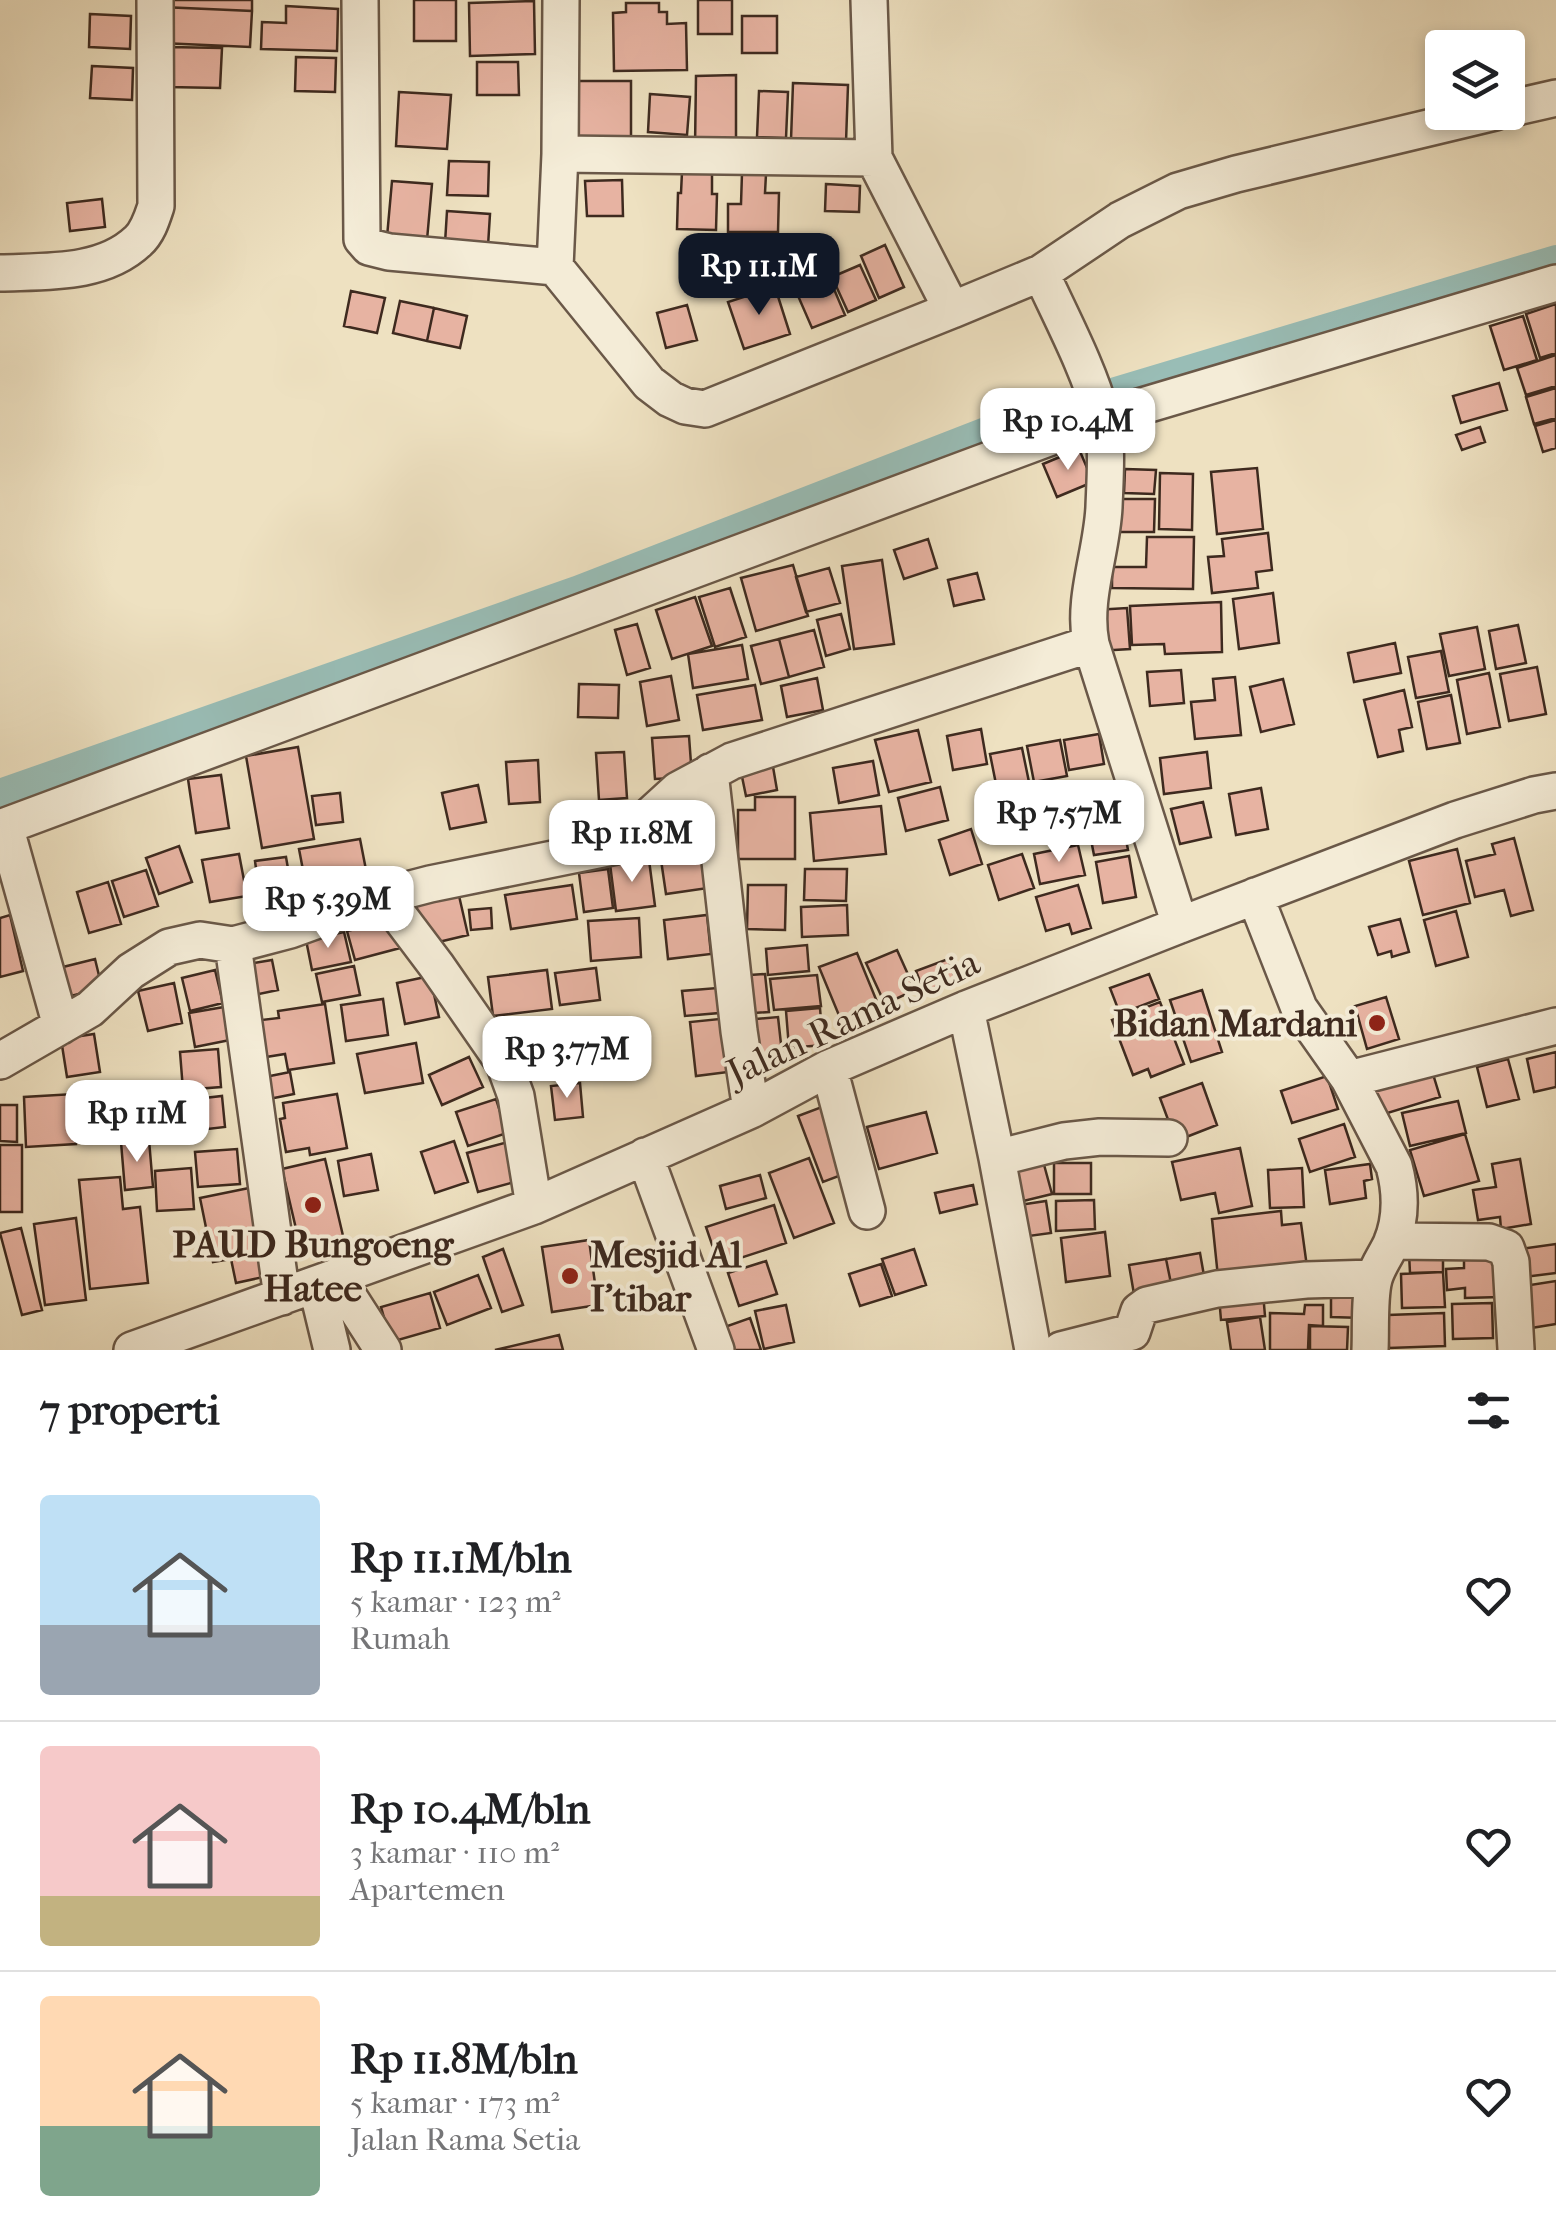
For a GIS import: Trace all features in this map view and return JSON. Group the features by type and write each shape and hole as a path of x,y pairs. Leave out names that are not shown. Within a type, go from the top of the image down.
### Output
{"street":[{"path":"0,273 74,270 98,264 140,240 150,225 156,206 154,0"},
{"path":"360,0 362,238 369,247 389,252 554,267"},
{"path":"562,0 554,267 649,382 685,406 706,409 1041,274 1120,220 1178,191 1425,129"},
{"path":"868,0 874,158 952,310"},
{"path":"1525,106 1556,98"},
{"path":"560,154 874,158"},
{"path":"1041,274 1072,340 1100,413 1104,435 1104,510 1088,633 1180,924"},
{"path":"61,1026 3,827 1100,413 1556,283"},
{"path":"0,1061 90,1010 130,971 169,947 200,940 232,945 430,884 612,847 678,790 766,748 1091,644"},
{"path":"710,772 751,1110"},
{"name":"Jalan Rama Setia","path":"132,1350 534,1206 751,1110 829,1068 1180,924 1456,820 1556,791"},
{"path":"384,896 504,1063 516,1096 534,1206"},
{"path":"1255,896 1300,1008 1349,1079 1398,1180 1400,1200 1392,1242 1374,1278 1370,1350"},
{"path":"232,945 282,1297"},
{"path":"966,1009 1033,1350"},
{"path":"1349,1079 1556,1026"},
{"path":"829,1068 868,1211"},
{"path":"997,1158 1064,1141 1169,1138"},
{"path":"645,1156 716,1350"},
{"path":"1392,1242 1490,1242 1506,1248 1511,1262 1516,1350"},
{"path":"1061,1350 1132,1332 1139,1311 1147,1305 1216,1290 1306,1280 1374,1278"},
{"path":"326,1281 332,1350"},
{"path":"326,1281 384,1350"}],"building":[{"path":"163,0 252,0 252,11 162,7"},
{"path":"414,0 456,0 456,41 414,41"},
{"path":"698,0 732,0 732,34 698,34"},
{"path":"534,1 535,54 470,56 469,3"},
{"path":"626,3 659,3 659,12 667,12 667,24 686,23 687,70 614,71 613,13 626,12"},
{"path":"286,6 338,9 337,51 261,49 262,22 286,23"},
{"path":"162,7 252,11 250,47 161,43"},
{"path":"90,14 131,16 130,49 89,47"},
{"path":"742,16 777,16 777,53 742,53"},
{"path":"168,47 222,48 220,88 168,87"},
{"path":"296,57 336,58 335,92 295,91"},
{"path":"477,62 518,62 519,95 477,95"},
{"path":"92,66 133,68 132,100 90,98"},
{"path":"736,75 736,149 695,148 696,76"},
{"path":"568,81 631,81 631,137 568,137"},
{"path":"793,83 848,85 846,142 791,140"},
{"path":"759,91 788,92 786,138 757,137"},
{"path":"399,92 451,95 447,149 396,146"},
{"path":"650,94 690,97 687,135 648,132"},
{"path":"449,161 489,162 488,196 447,195"},
{"path":"682,172 712,172 712,194 717,194 716,230 677,229"},
{"path":"742,173 766,174 765,193 779,193 778,232 728,232 728,204 741,204"},
{"path":"622,180 623,216 587,216 585,181"},
{"path":"392,181 432,184 427,240 387,237"},
{"path":"826,184 860,186 859,212 825,211"},
{"path":"102,199 105,227 70,231 67,203"},
{"path":"447,211 490,214 488,246 445,243"},
{"path":"885,245 904,287 879,298 861,256"},
{"path":"860,265 876,300 848,312 832,277"},
{"path":"825,268 845,315 812,328 792,282"},
{"path":"775,287 790,334 744,349 728,302"},
{"path":"351,291 385,298 377,333 344,326"},
{"path":"400,301 434,308 427,341 393,333"},
{"path":"1556,304 1556,353 1540,358 1526,314"},
{"path":"687,305 697,340 666,348 657,313"},
{"path":"434,308 467,316 460,348 427,341"},
{"path":"1523,316 1537,360 1504,370 1490,326"},
{"path":"1556,355 1556,386 1526,395 1517,368"},
{"path":"1499,383 1507,410 1461,423 1453,396"},
{"path":"1556,388 1556,418 1534,424 1526,397"},
{"path":"1556,420 1556,448 1543,452 1535,426"},
{"path":"1480,427 1485,442 1462,450 1456,435"},
{"path":"1079,449 1093,482 1057,497 1043,464"},
{"path":"1257,468 1263,529 1217,534 1211,472"},
{"path":"1125,469 1156,470 1154,494 1124,493"},
{"path":"1160,473 1193,474 1192,530 1159,529"},
{"path":"1113,499 1155,499 1154,532 1113,532"},
{"path":"1268,533 1272,570 1256,572 1258,588 1212,593 1208,557 1224,556 1222,539"},
{"path":"1147,537 1194,537 1193,589 1112,588 1112,567 1146,567"},
{"path":"928,539 937,568 904,579 894,550"},
{"path":"882,560 894,644 854,649 842,566"},
{"path":"793,565 808,616 756,631 741,578"},
{"path":"829,568 840,603 806,612 796,577"},
{"path":"977,573 984,599 954,606 948,580"},
{"path":"730,588 746,637 715,647 699,597"},
{"path":"1273,593 1279,643 1239,649 1233,599"},
{"path":"695,597 712,646 672,659 656,610"},
{"path":"1221,602 1222,652 1165,654 1164,644 1132,645 1130,606"},
{"path":"1127,608 1130,649 1098,651 1095,610"},
{"path":"841,614 850,649 826,656 817,620"},
{"path":"637,624 650,668 627,675 615,630"},
{"path":"1518,625 1526,663 1496,669 1489,631"},
{"path":"1477,627 1485,669 1449,676 1440,634"},
{"path":"814,630 824,667 789,677 779,639"},
{"path":"779,639 789,677 761,684 751,646"},
{"path":"1395,643 1401,673 1354,682 1348,653"},
{"path":"742,645 748,679 693,688 688,654"},
{"path":"1441,651 1449,692 1416,698 1408,657"},
{"path":"1537,667 1546,714 1509,721 1500,674"},
{"path":"1181,670 1184,703 1150,706 1147,672"},
{"path":"1489,673 1500,727 1467,734 1457,680"},
{"path":"671,676 679,720 647,726 640,682"},
{"path":"1235,677 1241,735 1195,739 1191,702 1215,700 1213,679"},
{"path":"817,678 823,710 787,717 781,686"},
{"path":"1283,679 1294,724 1261,732 1250,687"},
{"path":"579,684 619,685 618,718 578,717"},
{"path":"755,685 762,720 703,730 697,695"},
{"path":"1404,690 1412,727 1399,730 1403,751 1378,757 1364,700"},
{"path":"1451,695 1460,743 1427,749 1418,702"},
{"path":"981,729 987,764 953,770 947,736"},
{"path":"918,730 931,782 889,792 875,740"},
{"path":"1099,734 1104,764 1069,770 1064,740"},
{"path":"689,736 692,777 655,779 652,738"},
{"path":"1060,740 1067,776 1034,782 1027,746"},
{"path":"298,747 314,839 262,848 246,756"},
{"path":"1022,748 1029,782 997,789 990,754"},
{"path":"624,752 627,798 599,800 596,753"},
{"path":"1207,752 1211,788 1164,794 1160,758"},
{"path":"538,760 540,802 509,804 506,762"},
{"path":"772,761 777,790 746,796 740,767"},
{"path":"873,761 879,795 839,803 833,768"},
{"path":"221,775 229,828 196,833 188,779"},
{"path":"478,785 486,822 450,829 442,793"},
{"path":"940,787 948,820 906,831 898,798"},
{"path":"1261,788 1268,829 1236,835 1229,794"},
{"path":"340,793 343,822 316,825 312,796"},
{"path":"1072,796 1078,828 1028,836 1023,805"},
{"path":"755,797 795,797 795,859 738,859 738,810 755,810"},
{"path":"1203,802 1211,837 1180,844 1171,809"},
{"path":"881,806 886,854 814,861 810,813"},
{"path":"1120,807 1128,850 1094,855 1086,814"},
{"path":"704,813 710,850 658,858 653,821"},
{"path":"971,829 982,864 950,875 939,840"},
{"path":"1514,838 1533,910 1511,916 1504,890 1475,897 1466,861 1495,854 1492,844"},
{"path":"360,839 367,875 306,886 299,849"},
{"path":"1078,845 1085,875 1040,884 1034,854"},
{"path":"179,846 192,882 159,894 146,858"},
{"path":"1457,849 1470,903 1423,915 1409,861"},
{"path":"239,854 247,896 210,902 202,860"},
{"path":"703,854 708,888 666,894 661,860"},
{"path":"1022,854 1034,888 999,900 988,865"},
{"path":"1129,856 1136,897 1103,903 1096,862"},
{"path":"286,857 291,886 259,891 255,861"},
{"path":"649,860 655,906 616,911 610,864"},
{"path":"608,869 613,908 584,912 579,873"},
{"path":"805,869 847,869 846,901 804,900"},
{"path":"146,870 158,906 124,917 112,881"},
{"path":"108,882 121,924 89,933 77,892"},
{"path":"572,885 577,919 511,929 505,895"},
{"path":"748,885 786,885 785,930 747,929"},
{"path":"1078,885 1091,928 1072,934 1069,924 1046,931 1036,897"},
{"path":"457,887 468,935 426,945 414,897"},
{"path":"847,905 848,935 802,937 801,907"},
{"path":"491,908 492,928 471,930 469,910"},
{"path":"1456,911 1468,957 1436,966 1424,920"},
{"path":"10,915 23,971 0,977 0,918"},
{"path":"707,915 711,954 668,959 664,920"},
{"path":"639,918 641,957 591,961 588,921"},
{"path":"1400,919 1409,952 1392,957 1391,951 1378,955 1369,927"},
{"path":"392,920 400,948 355,960 347,931"},
{"path":"344,932 351,962 312,970 306,940"},
{"path":"807,945 809,971 768,975 766,949"},
{"path":"897,950 915,990 885,1004 866,963"},
{"path":"857,953 880,1009 843,1025 819,967"},
{"path":"95,959 102,988 67,997 59,968"},
{"path":"948,959 956,980 924,992 916,971"},
{"path":"272,960 278,990 249,996 243,965"},
{"path":"354,966 360,995 322,1002 316,974"},
{"path":"596,968 600,1000 560,1005 555,973"},
{"path":"215,970 223,1003 190,1011 182,978"},
{"path":"547,970 552,1009 493,1016 488,977"},
{"path":"765,974 769,1012 740,1014 736,976"},
{"path":"1149,974 1159,999 1120,1014 1110,988"},
{"path":"817,975 821,1006 774,1010 770,979"},
{"path":"430,976 439,1017 405,1024 397,983"},
{"path":"174,983 182,1023 148,1031 138,991"},
{"path":"717,988 719,1013 685,1016 682,991"},
{"path":"1202,990 1222,1052 1191,1062 1170,1000"},
{"name":"Bidan Mardani","path":"1386,997 1399,1039 1367,1049 1355,1006"},
{"path":"383,999 388,1035 346,1041 341,1005"},
{"path":"1160,1002 1184,1064 1151,1077 1148,1069 1133,1075 1112,1020"},
{"path":"325,1004 334,1063 288,1070 285,1054 260,1058 261,1020 279,1018 278,1011"},
{"path":"224,1007 230,1040 195,1047 189,1013"},
{"path":"820,1008 823,1045 789,1048 786,1011"},
{"path":"778,1017 782,1053 749,1056 745,1020"},
{"path":"729,1018 736,1071 696,1076 690,1022"},
{"path":"94,1034 100,1072 67,1077 61,1039"},
{"path":"416,1043 423,1083 365,1093 357,1054"},
{"path":"218,1049 221,1087 183,1090 180,1052"},
{"path":"1556,1052 1556,1087 1534,1092 1527,1059"},
{"path":"469,1057 483,1087 442,1105 429,1075"},
{"path":"1508,1059 1519,1099 1487,1107 1477,1067"},
{"path":"1429,1061 1440,1097 1381,1115 1369,1078"},
{"path":"290,1072 294,1094 264,1100 260,1078"},
{"path":"1327,1076 1338,1109 1292,1123 1281,1091"},
{"path":"580,1083 583,1117 555,1120 551,1086"},
{"path":"1202,1083 1217,1125 1176,1141 1160,1098"},
{"path":"74,1094 76,1144 26,1147 24,1097"},
{"path":"337,1094 347,1148 310,1155 309,1148 286,1152 280,1119 285,1118 283,1103"},
{"path":"222,1096 225,1127 181,1132 178,1101"},
{"path":"496,1099 507,1133 468,1146 456,1112"},
{"path":"1458,1101 1466,1133 1410,1146 1402,1113"},
{"path":"0,1105 17,1105 17,1142 0,1141"},
{"path":"827,1105 852,1171 823,1182 798,1116"},
{"path":"926,1112 937,1153 879,1169 867,1127"},
{"path":"1344,1124 1355,1157 1310,1172 1299,1139"},
{"path":"1465,1134 1479,1181 1424,1196 1410,1150"},
{"path":"149,1140 153,1187 125,1190 121,1142"},
{"path":"454,1141 468,1182 435,1193 421,1152"},
{"path":"512,1141 522,1180 478,1192 467,1153"},
{"path":"0,1145 22,1145 22,1212 0,1212"},
{"path":"1240,1148 1252,1206 1219,1213 1215,1193 1181,1200 1172,1162"},
{"path":"237,1149 240,1184 198,1187 195,1152"},
{"path":"371,1154 378,1190 344,1196 338,1161"},
{"path":"809,1158 834,1223 794,1238 769,1173"},
{"name":"PAUD Bungoeng Hatee","path":"325,1159 344,1240 301,1250 282,1169"},
{"path":"1520,1159 1531,1224 1501,1229 1500,1217 1478,1220 1473,1190 1496,1187 1492,1164"},
{"path":"1043,1161 1052,1194 1011,1204 1003,1171"},
{"path":"1054,1163 1091,1163 1091,1194 1054,1194"},
{"path":"1370,1164 1372,1179 1364,1181 1366,1198 1330,1204 1325,1170"},
{"path":"191,1168 194,1209 157,1211 155,1171"},
{"path":"1302,1168 1304,1207 1270,1208 1268,1170"},
{"path":"760,1175 766,1198 726,1209 720,1186"},
{"path":"120,1177 123,1209 140,1207 148,1283 90,1289 79,1180"},
{"path":"973,1185 977,1204 940,1213 935,1193"},
{"path":"249,1188 268,1276 236,1283 231,1259 213,1262 200,1198"},
{"path":"1094,1200 1095,1229 1056,1231 1056,1201"},
{"path":"1046,1201 1051,1233 1029,1236 1012,1206"},
{"path":"774,1205 786,1243 719,1265 706,1227"},
{"path":"1281,1211 1282,1225 1301,1223 1307,1267 1218,1277 1212,1219"},
{"path":"76,1218 86,1300 45,1305 34,1224"},
{"path":"21,1228 42,1310 22,1315 0,1233"},
{"path":"1105,1232 1110,1276 1066,1282 1061,1238"},
{"name":"Mesjid Al I'tibar","path":"589,1240 598,1305 552,1312 542,1247"},
{"path":"1556,1244 1556,1273 1524,1277 1520,1249"},
{"path":"503,1249 523,1305 502,1312 483,1257"},
{"path":"914,1249 926,1285 895,1295 882,1259"},
{"path":"1443,1251 1443,1272 1410,1273 1409,1253"},
{"path":"1200,1253 1206,1287 1173,1293 1166,1259"},
{"path":"1498,1255 1500,1297 1465,1298 1465,1288 1447,1290 1446,1269 1464,1268 1464,1257"},
{"path":"1166,1259 1173,1293 1135,1300 1129,1265"},
{"path":"766,1261 777,1294 739,1306 728,1273"},
{"path":"881,1264 892,1296 860,1306 849,1274"},
{"path":"1443,1272 1445,1307 1402,1308 1401,1274"},
{"path":"478,1275 491,1308 447,1325 434,1292"},
{"path":"1556,1281 1556,1324 1525,1329 1518,1287"},
{"path":"430,1293 440,1328 391,1342 381,1307"},
{"path":"1263,1293 1265,1316 1221,1320 1219,1297"},
{"path":"1331,1294 1363,1294 1363,1318 1331,1317"},
{"path":"1492,1303 1493,1338 1453,1339 1452,1304"},
{"path":"786,1305 794,1342 764,1349 755,1311"},
{"path":"1305,1305 1323,1305 1323,1326 1309,1325 1308,1350 1270,1350 1270,1313 1304,1314"},
{"path":"1444,1313 1445,1346 1389,1348 1388,1315"},
{"path":"1260,1317 1265,1350 1231,1350 1227,1322"},
{"path":"750,1318 761,1350 726,1350 719,1329"},
{"path":"1310,1326 1348,1327 1347,1350 1310,1350"},
{"path":"559,1335 563,1350 495,1350"}],"waterway":[{"path":"0,794 577,591 999,427 1556,260"}],"place":[{"name":"Bidan Mardani","path":"1377,1023"},
{"name":"PAUD Bungoeng Hatee","path":"313,1205"},
{"name":"Mesjid Al I'tibar","path":"570,1276"}]}
